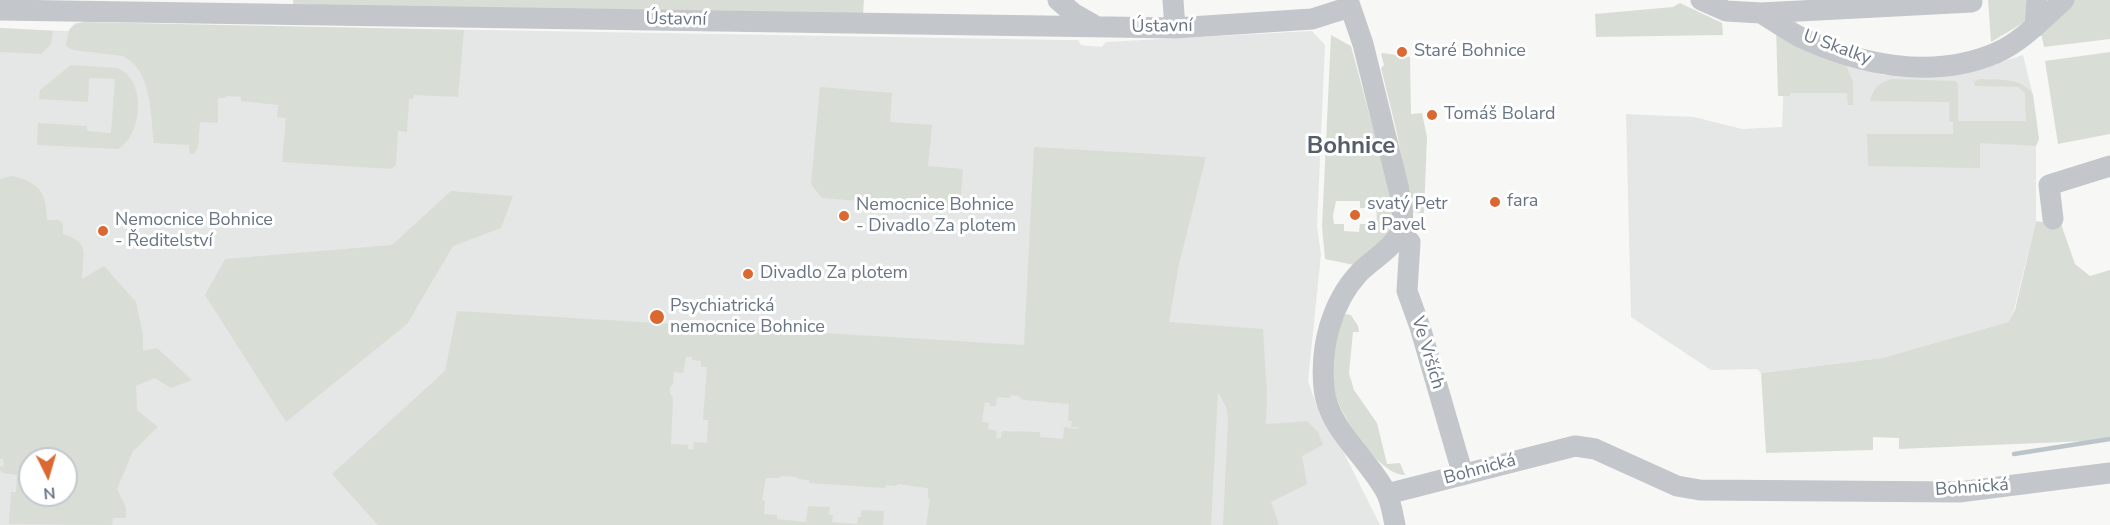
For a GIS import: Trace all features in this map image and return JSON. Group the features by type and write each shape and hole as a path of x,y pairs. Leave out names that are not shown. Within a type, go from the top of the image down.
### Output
{"street":[{"path":"1058,0 1073,13 1099,27"},
{"path":"1173,0 1175,28"},
{"name":"U Skalky","path":"1701,0 1726,11 1761,13 1840,4 1972,2"},
{"path":"2035,27 2037,0"},
{"name":"U Skalky","path":"1761,13 1800,36 1866,62 1908,67 1953,65 1996,53 2035,27 2064,0"},
{"path":"1349,3 1365,52 1400,194 1402,214 1400,233 1359,273 1342,298 1329,328 1322,362 1324,392 1334,418 1387,494 1395,525"},
{"name":"Ústavní","path":"0,10 263,6 1175,28 1312,19 1349,3"},
{"path":"2053,219 2049,185 2110,166"},
{"name":"Ve Vrších","path":"1400,233 1410,242 1407,291 1420,327 1463,475"},
{"name":"Bohnická","path":"1387,494 1575,446 1595,449 1677,486 1700,490 1959,492 2110,473"}],"shaded area":[{"path":"293,0 864,0 863,14 316,5 293,4"},
{"path":"1988,0 2028,0 2028,20 1991,42"},
{"path":"2073,0 2110,0 2110,39 2044,47 2041,33"},
{"path":"1680,3 1722,23 1723,35 1596,37 1595,14 1673,7"},
{"path":"84,22 464,30 458,97 414,95 413,99 409,99 407,132 398,131 396,165 391,169 282,162 286,118 277,117 278,105 241,101 241,97 218,98 218,123 200,122 198,147 194,154 190,154 189,145 154,143 145,83 133,63 123,56 73,50 66,46 68,33 72,27"},
{"name":"Psychiatrická nemocnice Bohnice","path":"75,23 1078,40 1081,45 1102,47 1106,42 1312,31 1325,45 1317,227 1321,254 1308,381 1319,412 1334,433 1380,525 0,525 0,28 68,31"},
{"path":"0,28 53,31 51,44 41,54 0,52"},
{"path":"1776,28 1845,63 1853,82 1853,105 1848,105 1847,93 1790,93 1790,96 1778,96"},
{"path":"1331,35 1351,46 1392,199 1392,212 1391,223 1384,238 1354,265 1325,259 1322,227","holes":["1336,201 1360,201 1360,208 1369,208 1369,202 1376,202 1377,224 1360,224 1359,232 1344,231 1344,224 1334,224"]},
{"path":"2110,52 2110,134 2058,144 2045,61"},
{"path":"1381,54 1410,57 1411,114 1422,113 1427,137 1424,213 1411,212 1410,188 1407,187 1381,68 1384,65"},
{"path":"2023,55 2033,95 2039,139 2036,146 2036,221 2014,310 2008,322 1882,358 1761,373 1757,369 1711,370 1631,317 1626,114 1694,117 1742,129 1782,127 1784,77 1837,61 1883,75 1947,75 1980,69"},
{"path":"71,65 117,68 131,80 138,98 137,118 130,137 118,149 37,145 38,123 87,126 87,131 111,133 115,79 89,78 88,102 39,99 40,90"},
{"path":"1891,79 1956,81 1958,121 2026,121 2025,93 2018,87 1975,86 1974,82 1980,79 2002,80 2023,85 2033,95 2039,139 2036,146 1980,143 1980,168 1868,166 1867,134 1953,134 1953,122 1949,122 1949,102 1870,101 1877,87"},
{"path":"820,87 892,93 890,122 932,125 928,166 963,169 960,209 822,198 811,184"},
{"path":"1034,147 1206,157 1179,264 1169,322 1263,329 1267,395 1266,424 1307,421 1318,432 1323,445 1302,456 1307,484 1271,502 1279,525 1223,525 1228,420 1227,409 1218,392 1211,525 926,525 930,499 928,488 897,484 897,486 886,485 885,488 809,483 809,480 797,477 781,476 780,478 766,478 762,500 765,501 764,514 777,515 777,519 806,522 808,506 830,507 829,515 833,515 832,522 857,524 858,517 861,517 861,510 884,511 883,525 378,525 332,474 445,371 457,311 1024,345","holes":["686,357 701,361 701,367 707,367 703,420 708,420 707,443 694,442 693,450 688,449 688,445 671,444 673,398 670,387 673,384 674,372 683,373","1012,395 1023,400 1069,404 1068,421 1072,421 1071,427 1078,427 1078,429 1064,427 1063,439 1040,437 1040,432 1002,431 1001,438 996,438 997,431 988,429 989,423 982,422 985,402 990,403 990,406 996,406 997,397 1009,398"]},
{"path":"12,176 30,182 40,190 45,203 47,220 59,220 63,224 63,234 78,241 82,246 84,257 82,279 104,266 136,302 143,335 143,351 157,348 192,380 171,388 155,378 136,386 137,410 158,427 133,451 117,489 126,507 126,518 113,518 112,525 9,524 11,492 16,492 17,475 3,473 0,467 4,466 3,459 0,459 0,179"},
{"path":"451,191 513,196 501,228 453,246 407,324 286,422 205,295 225,259 392,245"},
{"path":"2036,221 2061,224 2075,264 2090,276 2110,270 2110,440 1899,449 1899,438 1873,437 1873,450 1766,453 1761,373 1882,358 2008,322 2015,310"},
{"path":"1345,314 1351,315 1359,332 1353,332 1349,373 1354,390 1377,423 1387,464 1400,463 1405,475 1383,465 1372,454 1350,425 1336,397 1332,376 1332,349"}],"waterway":[{"path":"2014,454 2110,439"}],"place":[{"name":"Staré Bohnice","path":"1402,52"},
{"name":"Tomáš Bolard","path":"1432,115"},
{"name":"fara","path":"1495,202"},
{"name":"svatý Petr a Pavel","path":"1355,215"},
{"name":"Nemocnice Bohnice - Divadlo Za plotem","path":"844,216"},
{"name":"Nemocnice Bohnice - Ředitelství","path":"103,231"},
{"name":"Divadlo Za plotem","path":"748,274"},
{"name":"Psychiatrická nemocnice Bohnice","path":"657,317"}],"district":[{"name":"Bohnice","path":"1351,147"}]}
